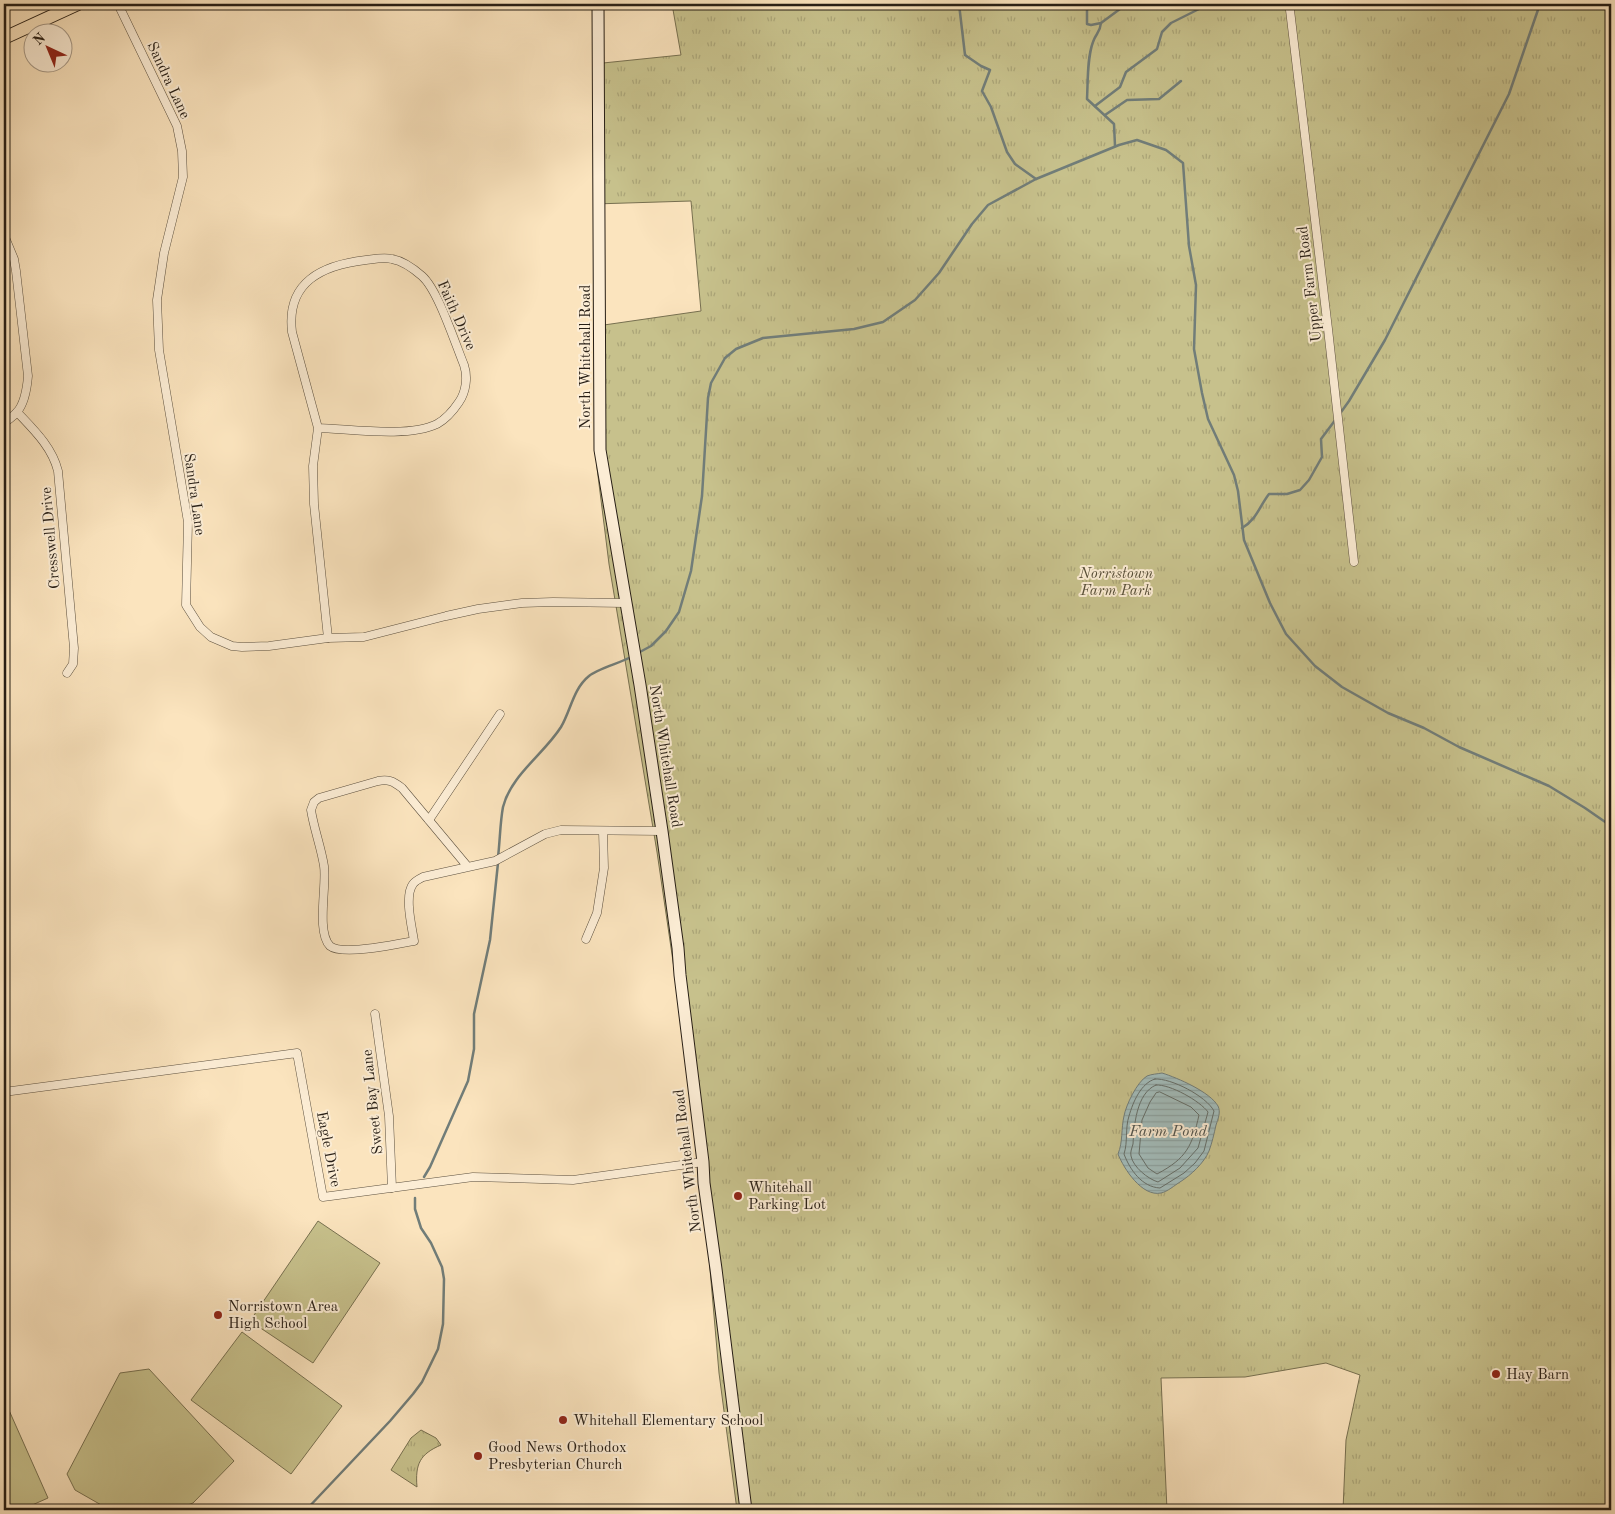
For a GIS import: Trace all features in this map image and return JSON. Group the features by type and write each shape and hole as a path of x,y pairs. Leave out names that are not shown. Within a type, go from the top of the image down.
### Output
{"main road":[{"path":"4,38 78,4"},
{"name":"North Whitehall Road","path":"598,4 600,450 640,685 662,831 678,948 704,1183 746,1510"}],"street":[{"name":"Sandra Lane","path":"118,4 177,126 182,152 183,177 164,253 157,300 159,350 188,522 186,605 200,627 211,637 232,646 269,646 328,638 364,637 478,609 522,603 625,603"},
{"name":"Upper Farm Road","path":"1291,4 1354,562"},
{"path":"4,235 14,259 28,385 17,412 4,423"},
{"name":"Faith Drive","path":"318,428 414,431 427,428 445,419 462,398 466,383 464,365 433,290 422,276 408,265 386,258 332,266 312,277 303,286 296,298 292,316 292,332 318,428 313,466 314,504 328,638"},
{"name":"Cresswell Drive","path":"17,412 40,436 53,456 58,471 74,648 73,664 68,673"},
{"path":"429,820 500,714"},
{"path":"468,867 402,788 394,782 386,780 318,798 314,802 311,810 312,819 324,867 322,913 326,938 330,945 336,949 354,950 414,941 408,894 411,886 416,881 432,874 468,867 495,861 545,834 561,830 662,831"},
{"path":"586,939 597,913 604,868 602,831"},
{"name":"Sweet Bay Lane","path":"375,1014 389,1116 392,1188"},
{"name":"Eagle Drive","path":"4,1092 297,1052 323,1197 473,1176 498,1176 530,1180 588,1179 702,1162"}],"green space":[{"name":"Norristown Farm Park","path":"672,4 1611,4 1611,1510 1343,1510 1346,1440 1360,1375 1326,1363 1245,1377 1161,1378 1167,1510 737,1510 719,1373 704,1200 681,1016 657,852 609,564 597,468 597,326 701,311 691,201 594,204 603,63 681,55"},
{"path":"318,1221 380,1263 313,1363 250,1321"},
{"path":"242,1332 342,1406 291,1474 191,1400"},
{"path":"149,1369 234,1461 193,1503 175,1510 110,1510 75,1490 67,1474 120,1373"},
{"path":"4,1399 48,1498 21,1510 4,1510"},
{"path":"421,1430 436,1438 441,1445 428,1452 420,1461 417,1472 417,1487 391,1470 411,1438"}],"water":[{"name":"Farm Pond","path":"1162,1073 1201,1091 1214,1101 1219,1108 1219,1113 1209,1151 1201,1164 1168,1190 1154,1193 1147,1191 1135,1181 1118,1154 1121,1145 1124,1116 1132,1094 1139,1083 1147,1076"}],"waterway":[{"path":"959,4 965,55 990,70 982,91 991,107 1007,152 1015,164 1036,179"},
{"path":"1087,4 1087,24 1101,23 1090,55 1087,99 1114,124 1115,146"},
{"path":"1101,23 1124,6 1124,4"},
{"path":"1095,106 1120,87 1126,72 1157,49 1162,32 1171,23 1209,4"},
{"path":"1339,415 1385,340 1509,94 1540,4"},
{"path":"1105,115 1127,100 1159,99 1181,81"},
{"path":"638,653 651,646 666,631 679,612 691,571 702,496 708,398 711,383 725,358 736,349 763,338 854,329 883,322 915,300 939,273 972,224 988,205 1036,179 1119,145 1137,140 1166,150 1183,163 1189,246 1196,285 1194,349 1202,393 1208,419 1234,475 1238,491 1244,540 1270,603 1286,634 1315,666 1342,687 1388,713 1424,728 1459,747 1549,786 1611,826"},
{"path":"1242,528 1254,517 1269,494 1287,494 1300,490 1309,480 1322,457 1321,439 1336,419"},
{"path":"498,857 503,807 513,785 561,727 576,693 584,681 597,671 631,657"},
{"path":"424,1177 468,1081 474,1049 474,1014 490,940 498,863"},
{"path":"306,1510 413,1394 422,1382 438,1349 443,1324 444,1279 442,1267 431,1243 421,1228 415,1209 415,1198"}],"place":[{"name":"Whitehall Parking Lot","path":"738,1196"},
{"name":"Norristown Area High School","path":"218,1315"},
{"name":"Hay Barn","path":"1496,1374"},
{"name":"Whitehall Elementary School","path":"563,1420"},
{"name":"Good News Orthodox Presbyterian Church","path":"478,1456"}]}
